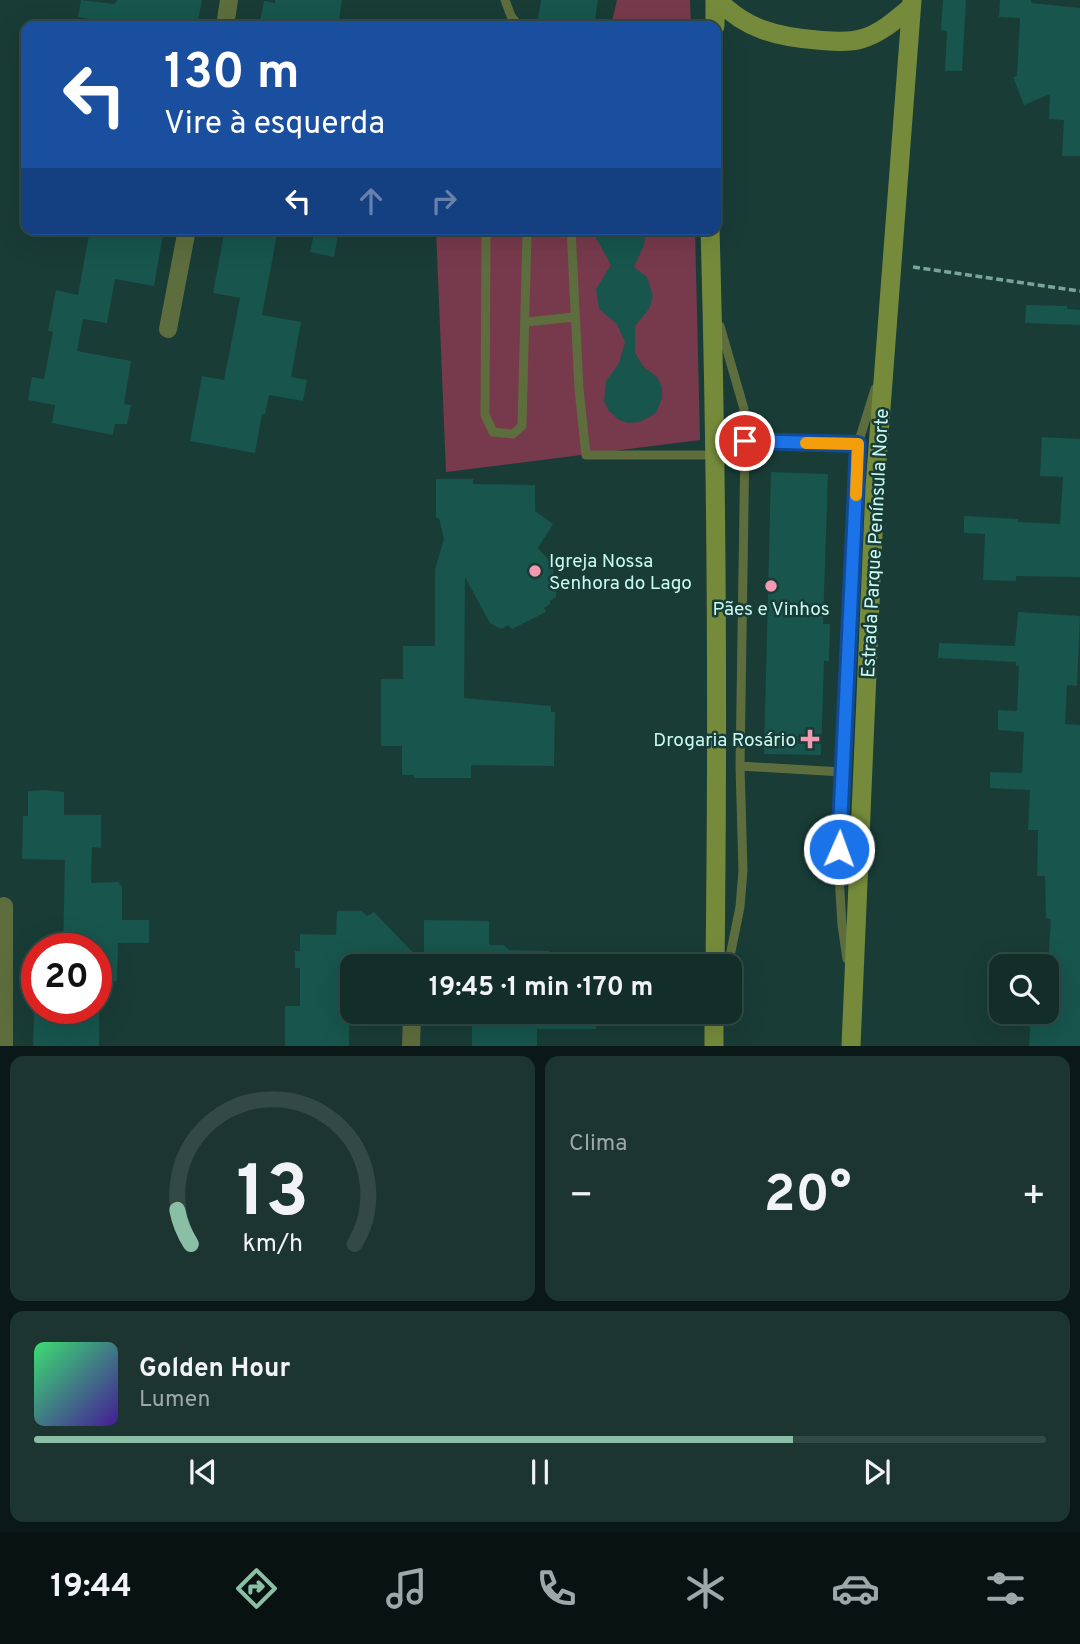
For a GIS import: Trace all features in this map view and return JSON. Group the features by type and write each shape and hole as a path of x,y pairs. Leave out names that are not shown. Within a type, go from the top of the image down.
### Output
{"main road":[{"path":"717,0 739,19 760,30 790,38 841,41 861,39 877,32 911,3"},
{"path":"715,21 717,0"},
{"name":"Estrada Parque Península Norte","path":"852,1045 875,487 911,3"},
{"path":"710,235 715,456 715,954"},
{"path":"715,1024 715,1045"}],"street":[{"path":"226,21 229,0"},
{"path":"168,329 186,235"},
{"path":"4,906 4,1045"},
{"path":"411,1045 412,1024"}],"lane":[{"path":"505,0 515,21"},
{"path":"486,235 485,415 493,432 513,434 523,426 527,235"},
{"path":"571,235 574,317 586,455 715,456"},
{"path":"712,298 744,409 745,441 740,766 743,871 740,907 730,954"},
{"path":"526,322 574,317"},
{"path":"853,992 839,898 842,772 858,444 863,420 874,393 885,339"},
{"path":"745,441 858,444"},
{"path":"740,766 842,772"}],"path":[{"path":"893,265 1080,290"}],"shaded area":[{"path":"617,0 690,0 691,21 612,21"},
{"path":"436,235 695,235 700,440 446,472"}],"building":[{"path":"81,0 114,4 118,0 202,0 198,21 100,21 78,17"},
{"path":"275,0 342,0 339,21 260,21 264,1 275,3"},
{"path":"541,0 598,0 595,21 538,21"},
{"path":"943,0 966,0 962,71 945,71 947,31 941,30"},
{"path":"1000,0 1031,0 1031,3 1080,8 1080,156 1062,156 1064,120 1049,119 1050,94 1024,105 1013,77 1017,76 1020,18 999,17"},
{"path":"89,235 163,235 154,286 115,279 107,323 83,319 77,351 131,361 124,404 131,405 127,424 115,424 113,435 52,423 55,405 28,400 32,377 44,379 53,332 48,331 56,290 78,295"},
{"path":"224,235 277,235 262,315 301,322 291,377 307,380 303,401 269,395 265,414 262,414 255,453 190,441 202,376 224,380 240,298 213,293"},
{"path":"314,235 338,235 334,257 310,252"},
{"path":"594,235 645,235 644,245 634,267 647,277 653,296 649,309 635,326 635,353 643,366 657,377 662,387 662,398 656,413 640,422 628,423 619,420 609,411 604,401 606,381 619,363 625,342 617,324 599,309 596,289 611,265"},
{"path":"1026,305 1067,306 1067,309 1080,310 1080,325 1025,323"},
{"path":"1042,437 1080,439 1080,577 1016,576 1016,581 983,580 985,534 964,533 964,516 1060,524 1063,477 1040,476"},
{"path":"771,472 828,474 823,624 830,624 829,661 824,661 821,755 764,754"},
{"path":"436,479 473,479 473,484 535,485 535,511 553,524 538,548 551,563 556,580 556,597 544,608 546,612 512,629 508,625 502,629 497,627 490,623 465,577 464,698 551,706 551,712 555,712 554,766 471,765 471,778 414,778 414,775 402,775 402,746 381,746 381,679 403,679 403,646 435,646 435,569 444,539 439,518 436,518"},
{"path":"1018,612 1080,616 1077,686 1067,685 1065,724 1080,725 1080,1046 1029,1046 1030,1024 1059,1024 1059,954 1049,954 1051,919 1046,918 1045,876 1037,876 1038,830 1028,830 1030,790 990,788 990,772 1022,773 1024,732 998,730 998,710 1017,711 1019,666 1016,666 1016,662 938,658 939,643 1015,646"},
{"path":"28,791 64,792 64,815 101,815 101,848 92,847 91,883 119,882 122,886 122,920 149,920 149,943 118,943 117,981 112,981 112,933 63,933 65,860 22,859 23,816 28,816"},
{"path":"337,911 361,911 367,916 374,912 414,954 340,954 340,1024 349,1024 349,1046 285,1046 285,1006 300,1006 300,968 295,968 295,951 300,951 300,934 336,935"},
{"path":"424,920 489,921 489,945 503,945 509,950 549,951 549,954 424,954"},
{"path":"34,1024 99,1024 99,1046 33,1046"},
{"path":"472,1024 596,1024 596,1029 537,1029 537,1046 472,1046"}],"slow traffic":[{"path":"806,443 858,444 856,495"}],"place":[{"name":"Igreja Nossa Senhora do Lago","path":"535,571"},
{"name":"Pães e Vinhos","path":"771,586"},
{"name":"Drogaria Rosário","path":"810,739"}],"route":[{"path":"745,441 858,444 839,849"}]}
